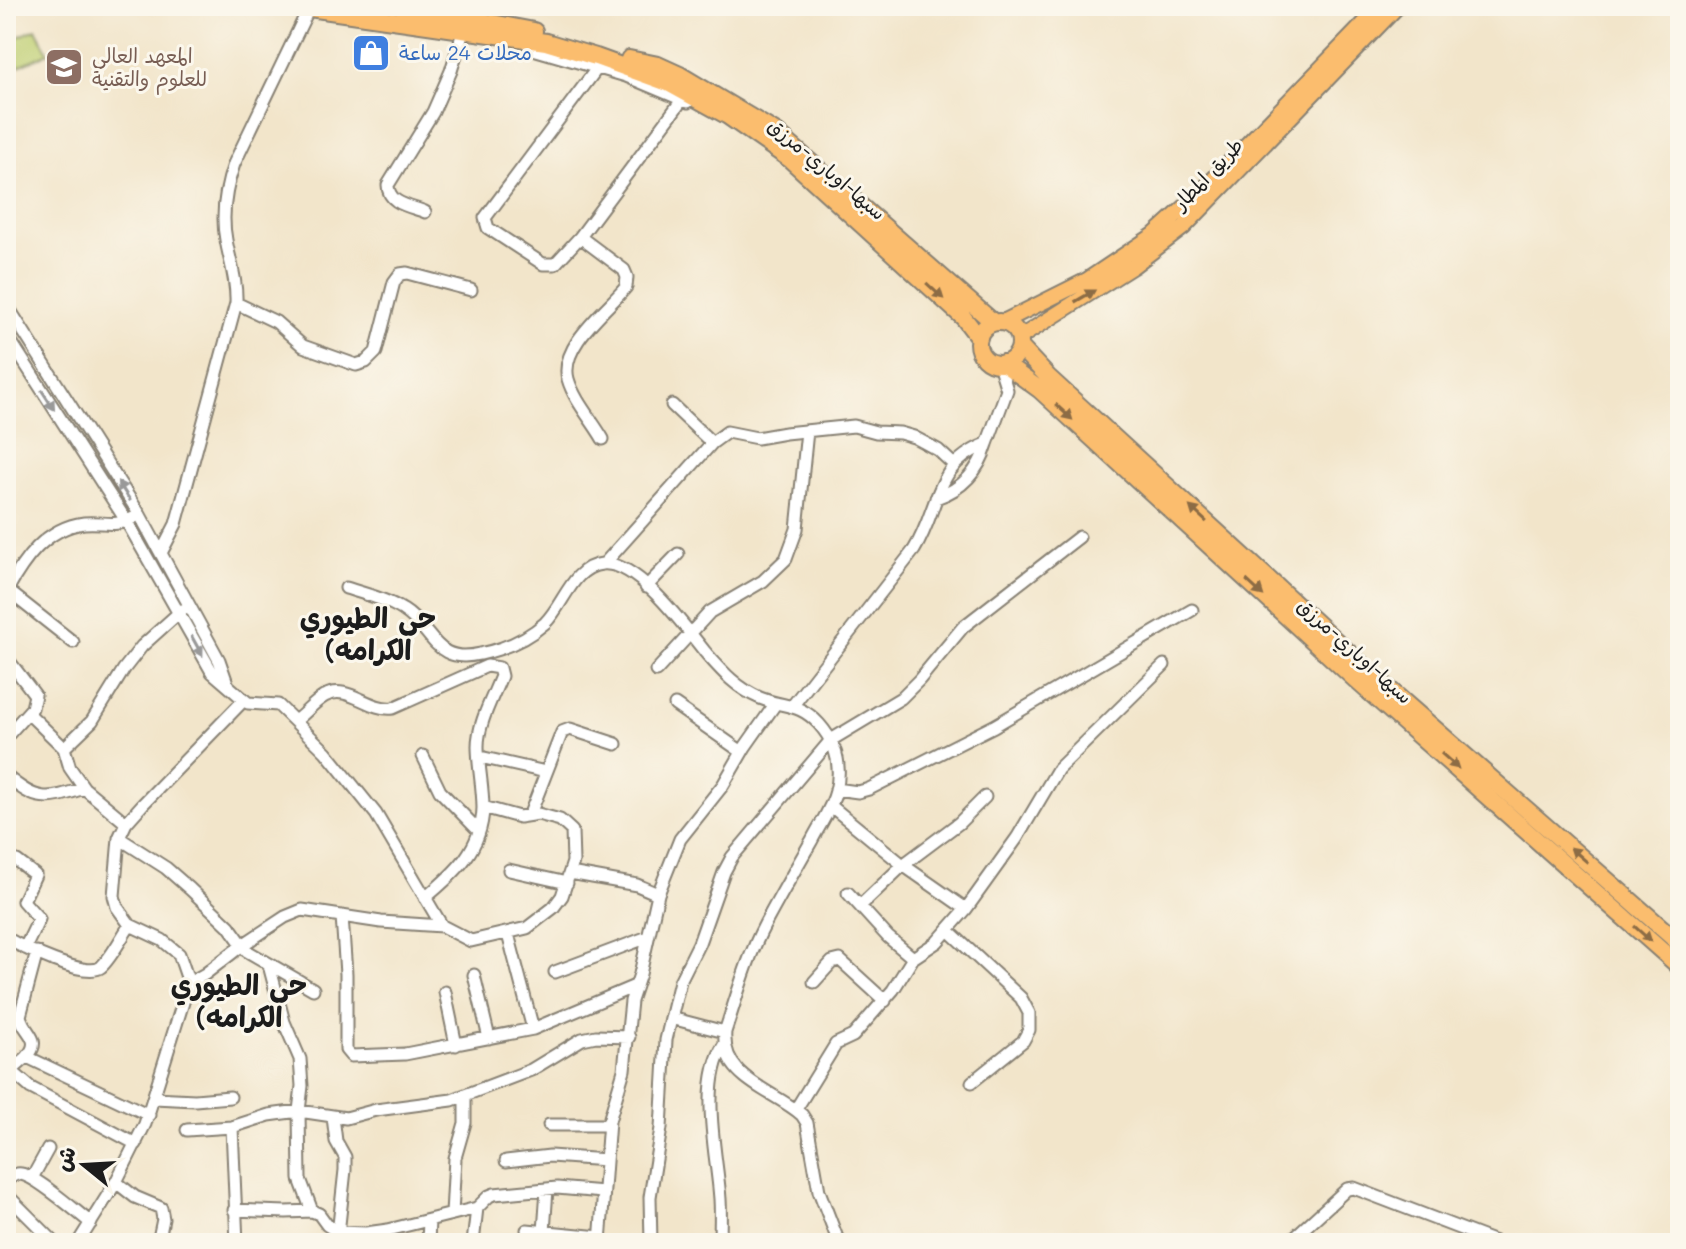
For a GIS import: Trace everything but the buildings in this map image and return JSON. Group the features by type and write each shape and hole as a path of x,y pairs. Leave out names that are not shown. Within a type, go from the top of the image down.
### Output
{"highway":[{"name":"سبها-اوباري-مرزق","path":"406,6 571,39 658,65 713,93 787,141 998,322"},
{"name":"سبها-اوباري-مرزق","path":"305,7 463,32 523,38 571,49 668,83 750,130 810,177 963,317 979,338"},
{"path":"998,322 1013,327 1020,342 1016,356 1001,364 989,361 981,354 979,338 984,328 998,322"},
{"name":"سبها-اوباري-مرزق","path":"1020,342 1048,377 1365,678 1680,967"},
{"name":"سبها-اوباري-مرزق","path":"1001,364 1040,390 1365,678 1680,944"}],"main road":[{"name":"طريق المطار","path":"998,322 1087,280 1154,235 1204,189 1381,6"},
{"name":"طريق المطار","path":"1020,342 1133,266 1184,227 1398,6"}],"street":[{"path":"161,553 176,524 236,303 235,274 225,237 223,215 228,181 305,7"},
{"path":"425,212 395,200 388,189 438,102 463,32"},
{"path":"523,38 533,49 598,67 682,100 706,103"},
{"path":"598,67 485,218 488,228 546,265 558,262 580,237 682,100"},
{"path":"580,237 624,270 627,277 626,287 576,342 568,360 569,381 603,439"},
{"path":"236,303 276,322 303,346 356,365 366,362 376,352 394,282 400,274 407,273 471,290"},
{"path":"6,304 140,515 219,660 227,683"},
{"path":"6,334 127,522 212,672 254,706 274,703 326,752 376,814 442,926"},
{"path":"936,498 957,489 973,474 1007,395 1001,364"},
{"path":"672,405 712,443"},
{"path":"346,588 402,609 440,649 467,656 502,648 526,637 554,613 578,576 591,567 605,563 712,443 727,432 757,438 854,426 876,432 905,434 933,446 953,464"},
{"path":"656,671 718,607 763,581 791,551 797,529 807,431"},
{"path":"793,705 914,550 929,522 943,480 953,464 987,444"},
{"path":"73,642 6,591 23,562 49,537 64,528 82,524 117,525 140,515"},
{"path":"651,1243 650,1197 661,1128 666,1040 680,981 699,943 732,857 831,740 901,698 963,627 1079,537"},
{"path":"646,587 678,554"},
{"path":"605,563 626,571 646,587 736,684 758,697 793,705 811,716 831,740 837,759 836,789 831,806 763,927 743,975 725,1032 724,1045 738,1072 796,1109 807,1123 819,1191 839,1243"},
{"path":"64,748 92,721 142,646 189,604"},
{"path":"836,789 858,792 883,782 994,726 1192,610"},
{"path":"6,657 34,691 33,704 28,713 6,737"},
{"path":"796,1109 836,1044 853,1036 885,1001 913,958 949,931 966,909 1017,838 1058,769 1164,665"},
{"path":"295,721 333,693 349,695 379,708 393,708 487,666 495,666 501,676 481,730 478,748 483,807 479,831 472,850 460,866 425,898"},
{"path":"78,1243 116,1182 149,1115 189,983 179,954 162,940 130,925 117,907 114,896 119,838 126,823 244,700"},
{"path":"527,1230 600,1240 608,1125 624,1070 631,1001 658,894 680,839 723,785 776,703"},
{"path":"675,705 742,752"},
{"path":"28,713 64,748 70,768 84,788 126,823"},
{"path":"530,814 559,736 566,730 616,744"},
{"path":"423,756 440,791 479,831"},
{"path":"480,757 546,772"},
{"path":"6,776 21,789 39,798 56,798 84,788"},
{"path":"860,906 903,865 959,823 985,797"},
{"path":"831,806 903,865 966,909"},
{"path":"189,983 293,912 312,910 442,926 471,941 527,928 542,918 562,896 574,850 572,831 560,820 538,814 516,817 483,807"},
{"path":"119,838 166,868 190,889 229,926 241,946 313,989"},
{"path":"6,858 17,861 35,875 23,901 39,919 25,948"},
{"path":"509,870 637,885 658,894"},
{"path":"848,893 888,937 913,958"},
{"path":"342,916 348,1054 360,1057 405,1054 533,1029 635,986"},
{"path":"6,938 81,969 95,969 101,967 130,925"},
{"path":"949,931 1021,998 1030,1018 1029,1030 1023,1041 972,1082"},
{"path":"508,934 533,1029"},
{"path":"555,972 648,937"},
{"path":"37,952 20,1016 34,1041 34,1049 8,1071 31,1088 136,1144"},
{"path":"814,982 832,962 840,960 885,1001"},
{"path":"269,965 284,1022 300,1059 300,1179 312,1211"},
{"path":"474,975 489,1038"},
{"path":"445,992 456,1045"},
{"path":"671,1018 725,1032"},
{"path":"187,1130 232,1127 269,1115 299,1111 346,1118 376,1110 465,1097 531,1070 582,1039 596,1036 629,1037"},
{"path":"720,1243 712,1085 719,1053 724,1045"},
{"path":"27,1057 149,1115"},
{"path":"154,1098 195,1100 230,1097"},
{"path":"452,1214 458,1142 465,1123 465,1097"},
{"path":"333,1117 336,1141 345,1157 338,1237"},
{"path":"549,1125 608,1125"},
{"path":"232,1127 237,1243"},
{"path":"32,1178 48,1149"},
{"path":"506,1161 541,1156 606,1160"},
{"path":"6,1183 16,1174 32,1178 91,1223"},
{"path":"116,1182 135,1197 161,1208 163,1219 158,1243"},
{"path":"1288,1243 1347,1189 1354,1188 1498,1243"},
{"path":"338,1237 388,1230 477,1208 489,1196 547,1189 603,1192"},
{"path":"544,1232 547,1189"},
{"path":"6,1194 55,1243"},
{"path":"473,1243 477,1208"},
{"path":"234,1210 312,1211 319,1214 338,1237"},
{"path":"428,1243 429,1220"}],"green space":[{"path":"36,29 48,53 6,72 6,42"}],"place":[{"name":"محلات 24 ساعة","path":"371,53"},
{"name":"المعهد العالي للعلوم والتقنية","path":"64,67"}],"district":[{"name":"حي الطيوري (الكرامه","path":"368,634"},
{"name":"حي الطيوري (الكرامه","path":"239,1001"}]}
